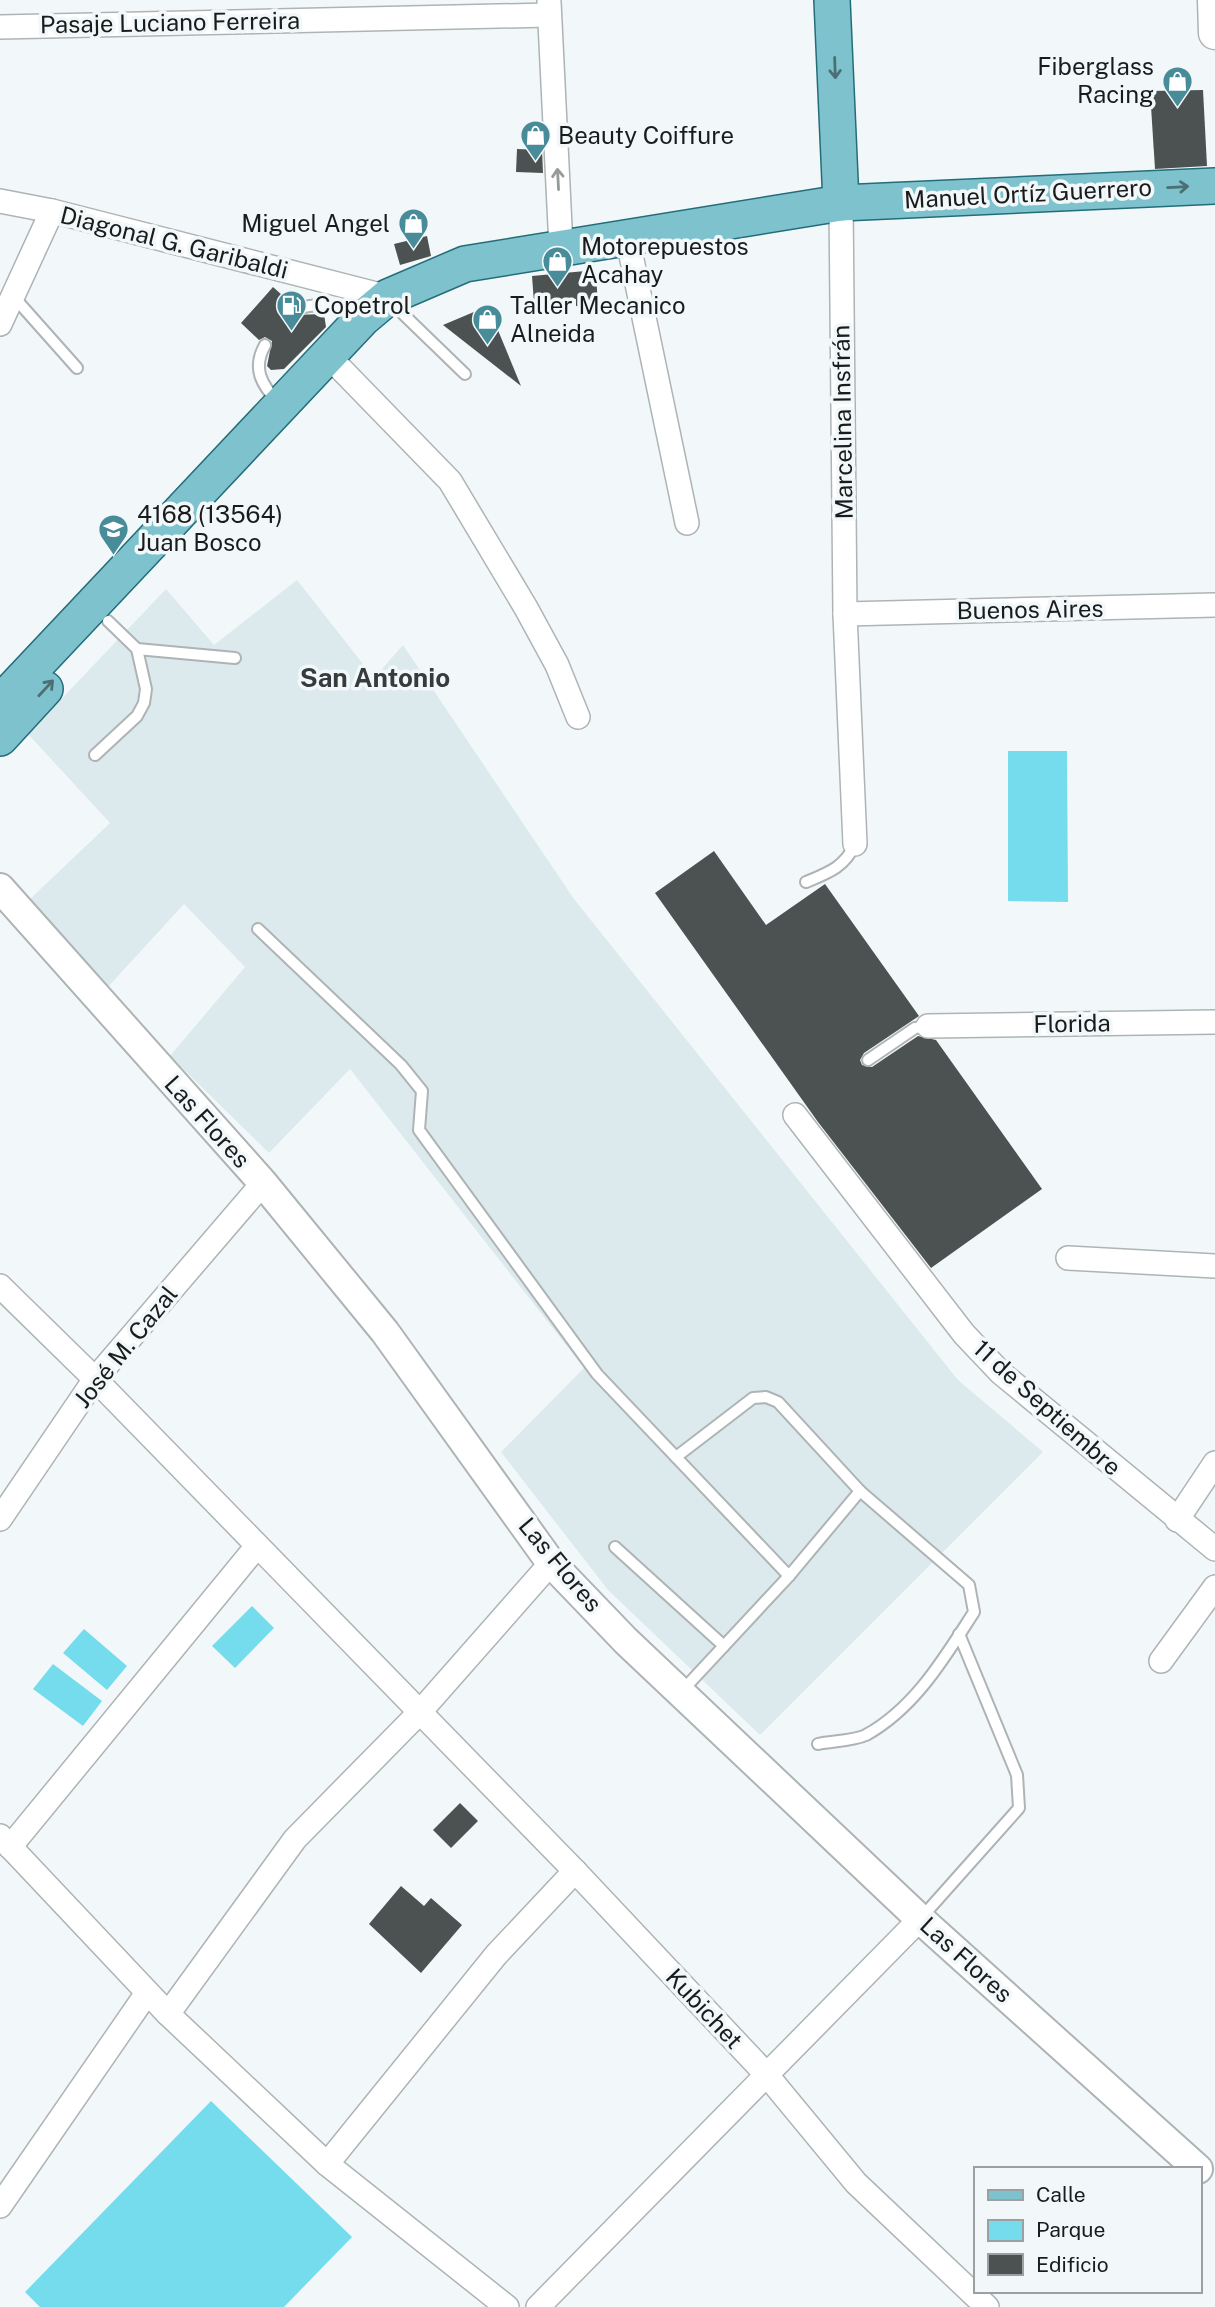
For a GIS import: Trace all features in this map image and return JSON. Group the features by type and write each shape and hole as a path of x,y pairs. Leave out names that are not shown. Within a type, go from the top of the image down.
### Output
{"main road":[{"name":"Marcelina Insfrán","path":"832,0 841,203"},
{"path":"1214,0 1215,33"},
{"name":"Manuel Ortíz Guerrero","path":"372,309 465,264 841,203 1215,186"},
{"path":"0,738 341,369 372,309"},
{"path":"0,704 372,309"}],"street":[{"name":"Pasaje Luciano Ferreira","path":"0,27 549,8"},
{"path":"549,8 561,247"},
{"name":"Diagonal G. Garibaldi","path":"0,201 52,211 346,287 372,309"},
{"name":"Marcelina Insfrán","path":"841,203 845,614 855,844"},
{"path":"0,324 52,211"},
{"path":"627,236 687,523"},
{"path":"341,369 450,481 557,665 578,717"},
{"name":"Buenos Aires","path":"845,614 1215,605"},
{"name":"Las Flores","path":"0,888 263,1183 386,1332 551,1563 626,1641 682,1691 920,1919 1197,2167"},
{"name":"Florida","path":"929,1026 1215,1022"},
{"name":"11 de Septiembre","path":"795,1115 964,1334 1001,1373 1215,1549"},
{"name":"José M. Cazal","path":"0,1518 95,1379 263,1183"},
{"path":"1068,1258 1215,1266"},
{"name":"Kubichet","path":"0,1286 95,1379 576,1871 765,2074 856,2183 987,2307"},
{"path":"1177,1520 1215,1463"},
{"path":"257,1546 5,1842 147,1993 327,2164 507,2307"},
{"path":"169,2014 295,1839 419,1713 551,1563"},
{"path":"1161,1661 1215,1587"},
{"path":"327,2164 495,1955 576,1871"},
{"path":"538,2307 920,1919"},
{"path":"0,2206 147,1993"},
{"name":"Las Flores","path":"1201,2171 1215,2184"}],"lane":[{"path":"346,287 372,309 465,374"},
{"path":"13,296 77,368"},
{"path":"298,309 315,303 372,309"},
{"path":"265,345 258,357 257,368 266,390 281,405"},
{"path":"95,755 137,716 144,703 146,689 137,649 108,621"},
{"path":"137,649 235,658"},
{"path":"806,882 839,867 849,858 855,844"},
{"path":"258,929 401,1065 422,1091 424,1102 418,1115 418,1130 597,1374 789,1576"},
{"path":"868,1060 915,1028 929,1026"},
{"path":"676,1457 753,1398 766,1397 778,1402 860,1490 969,1585 974,1612 942,1661 907,1704 864,1736 818,1744"},
{"path":"682,1691 789,1576 860,1490"},
{"path":"615,1548 724,1646"},
{"path":"920,1919 1019,1808 1017,1774 959,1634"}],"shaded area":[{"path":"297,580 374,678 403,645 574,899 958,1380 1043,1452 760,1735 608,1590 501,1452 584,1368 350,1069 269,1153 170,1056 245,967 184,904 106,989 29,900 110,823 28,734 166,589 214,645"}],"green space":[{"path":"1008,751 1067,751 1068,902 1008,901"},
{"path":"252,1606 274,1628 235,1668 212,1646"},
{"path":"84,1629 127,1666 107,1690 63,1653"},
{"path":"53,1664 102,1701 83,1726 33,1689"},
{"path":"211,2101 352,2237 284,2307 40,2307 25,2292"}],"building":[{"path":"1203,90 1207,166 1155,169 1150,91"},
{"path":"517,149 542,150 543,173 516,172"},
{"name":"Miguel Angel","path":"427,236 431,256 400,265 394,244"},
{"name":"Motorepuestos Acahay","path":"596,270 598,310 576,306 576,299 534,303 532,276"},
{"name":"Copetrol","path":"273,287 292,304 293,315 324,314 326,327 284,369 271,370 267,366 272,341 265,337 259,340 241,323"},
{"name":"Taller Mecanico Alneida","path":"488,306 521,386 443,325"},
{"path":"714,851 766,925 825,884 919,1016 864,1053 860,1060 862,1065 872,1067 918,1036 936,1040 1042,1189 931,1268 818,1122 655,893"},
{"path":"460,1803 478,1821 451,1848 433,1830"},
{"path":"401,1886 424,1906 431,1898 462,1925 421,1973 369,1924"}],"place":[{"name":"Fiberglass Racing","path":"1177,108"},
{"name":"Beauty Coiffure","path":"535,163"},
{"name":"Miguel Angel","path":"413,251"},
{"name":"Motorepuestos Acahay","path":"558,288"},
{"name":"Copetrol","path":"291,333"},
{"name":"Taller Mecanico Alneida","path":"487,347"},
{"name":"4168 (13564) Juan Bosco","path":"114,556"}],"district":[{"name":"San Antonio","path":"375,678"}]}
